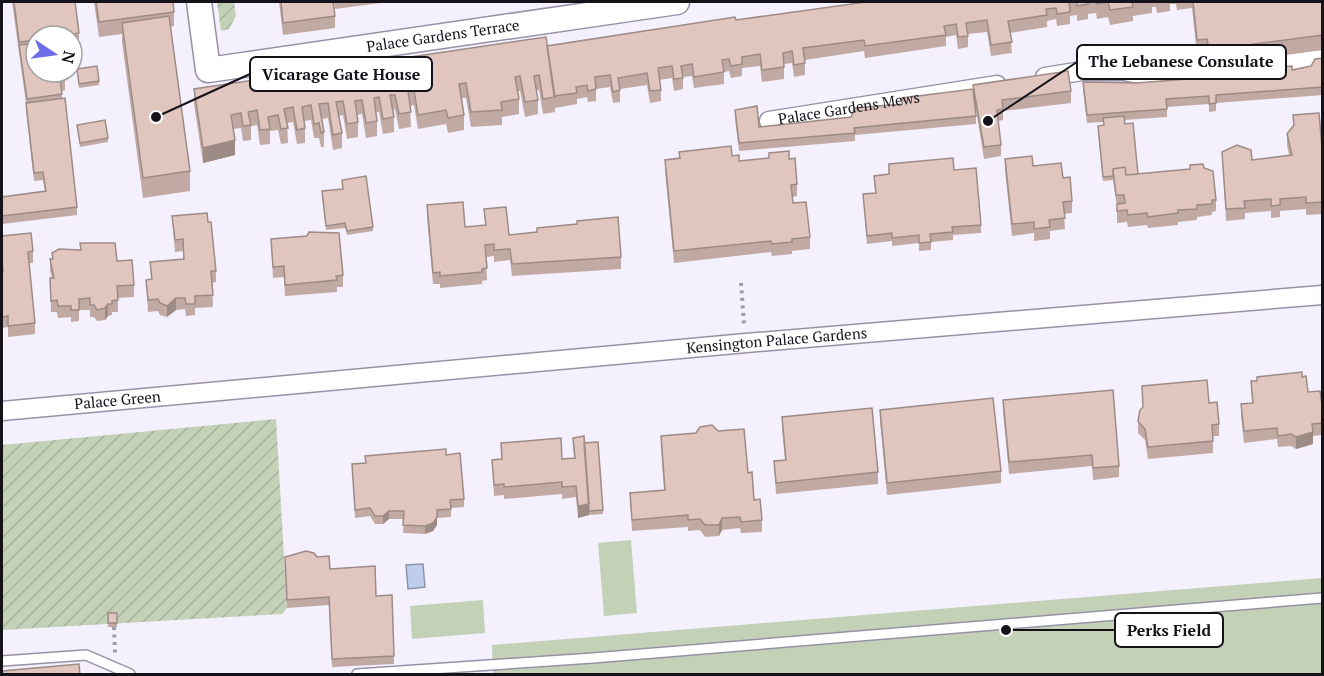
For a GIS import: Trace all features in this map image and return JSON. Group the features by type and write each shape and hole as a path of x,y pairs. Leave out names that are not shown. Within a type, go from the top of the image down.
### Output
{"main road":[{"name":"Palace Gardens Terrace","path":"199,2 208,70 677,2"}],"street":[{"name":"Palace Gardens Mews","path":"769,121 1082,71 1125,71 1164,80 1323,60"},
{"name":"Kensington Palace Gardens","path":"233,392 746,343 1323,295"},
{"name":"Palace Green","path":"2,411 233,392"}],"lane":[{"path":"357,675 582,659 1323,598"},
{"path":"2,661 86,655 110,669 130,675"}],"path":[{"path":"741,283 743,316"},
{"path":"110,669 114,627"}],"green space":[{"path":"217,2 234,2 236,16 229,29 221,31"},
{"path":"276,419 287,608 282,614 2,630 2,445"},
{"path":"631,540 637,613 604,616 598,543"},
{"path":"1322,578 1322,674 493,674 492,645"},
{"path":"483,600 485,633 412,639 410,606"}],"water":[{"path":"423,564 425,587 408,589 406,565"}],"building":[{"path":"14,2 75,2 78,24 24,24 24,41 19,42"},
{"path":"96,2 173,2 174,12 99,22"},
{"path":"281,2 333,2 335,16 283,23"},
{"path":"866,2 1069,2 1070,12 1057,14 1056,8 1046,9 1047,15 1008,21 1012,42 991,45 987,20 966,23 968,36 958,37 956,24 944,26 946,35 865,46 864,40 803,48 805,63 794,65 792,51 783,53 784,67 762,70 760,54 742,57 742,64 731,66 729,59 722,60 724,72 694,77 692,64 681,66 683,78 674,79 672,66 658,68 661,90 650,91 647,73 618,78 620,90 613,92 610,75 595,77 596,89 588,91 587,85 576,87 577,93 554,96 547,46 735,17 736,20"},
{"path":"1077,2 1088,2 1088,4 1077,6"},
{"path":"1108,2 1132,2 1133,7 1110,10"},
{"path":"1193,2 1323,2 1323,35 1209,50 1207,39 1197,40"},
{"path":"169,16 190,171 143,178 122,23"},
{"path":"546,37 555,97 543,99 539,75 534,76 538,100 525,102 520,76 515,77 519,99 501,102 502,110 471,112 466,83 459,84 464,115 448,118 446,110 418,115 414,90 408,91 411,112 399,114 395,95 390,95 394,117 383,119 379,97 374,98 377,121 366,123 362,100 355,101 358,122 347,124 343,101 336,102 342,133 333,135 328,103 319,104 324,132 321,133 319,123 314,124 311,105 302,107 305,128 297,130 293,107 284,109 288,128 281,129 278,115 268,117 270,129 260,130 257,110 248,112 251,125 243,126 241,113 231,115 235,140 203,148 194,89"},
{"path":"24,44 24,79 19,45"},
{"path":"1323,58 1323,87 1216,95 1216,103 1209,104 1209,96 1166,99 1167,109 1087,115 1083,82 1136,83 1214,77 1214,72 1292,66 1292,70 1311,66 1315,59"},
{"path":"97,66 99,81 84,83 84,68"},
{"path":"1068,71 1071,91 1002,100 1003,109 997,110 1001,145 984,147 973,85"},
{"path":"25,84 61,84 62,94 27,99"},
{"path":"973,89 976,116 854,128 855,133 739,143 735,110 757,106 759,127 851,117 855,108 902,104 902,98"},
{"path":"65,98 77,207 2,216 2,197 46,191 43,172 34,173 26,103"},
{"path":"1319,113 1323,159 1323,202 1306,203 1306,197 1280,199 1280,205 1271,206 1271,199 1244,201 1245,208 1226,209 1222,152 1237,145 1251,150 1252,160 1292,155 1287,134 1294,125 1293,115"},
{"path":"1124,116 1125,124 1133,123 1138,174 1126,175 1125,167 1113,169 1113,176 1103,177 1098,126 1104,125 1103,118"},
{"path":"105,120 108,138 80,143 77,125"},
{"path":"731,146 732,156 739,155 739,161 769,158 769,153 789,151 789,159 795,158 797,184 791,185 793,203 806,202 810,237 792,239 792,242 772,244 771,241 674,251 665,160 680,158 679,152"},
{"path":"1032,156 1033,166 1061,163 1063,178 1070,177 1072,201 1063,202 1065,218 1049,220 1050,227 1034,229 1034,222 1012,224 1005,159"},
{"path":"953,158 954,170 976,168 981,225 952,227 953,232 930,234 931,242 919,243 919,235 892,238 892,233 867,236 863,194 876,193 874,176 889,174 889,164"},
{"path":"1203,164 1204,168 1213,171 1216,200 1212,200 1212,204 1197,205 1197,209 1178,210 1178,213 1148,217 1147,213 1128,215 1127,210 1117,211 1117,204 1125,203 1124,195 1116,195 1113,169 1125,167 1126,175 1190,169 1190,165"},
{"path":"366,176 373,227 347,231 345,223 326,226 322,191 343,189 342,180"},
{"path":"463,202 465,227 486,225 484,209 506,207 509,235 537,232 537,228 577,224 577,221 618,217 621,257 512,264 510,249 494,250 494,244 485,245 487,268 482,269 482,272 440,276 440,272 433,273 427,205"},
{"path":"207,213 208,222 211,222 216,271 211,271 213,295 195,296 195,304 186,304 185,298 176,298 167,306 160,303 158,299 148,300 146,280 152,279 150,262 184,259 183,239 175,240 172,216"},
{"path":"309,232 339,233 343,275 336,276 337,280 285,285 284,266 273,267 271,239 307,236"},
{"path":"31,233 33,251 28,252 35,323 8,326 8,316 2,317 2,236"},
{"path":"80,243 115,243 117,261 132,260 134,285 117,286 118,300 112,301 112,304 108,304 105,308 97,310 94,305 90,305 90,298 79,299 79,310 71,310 71,306 58,306 57,300 51,301 50,278 54,278 50,259 53,259 52,253 59,249 81,250"},
{"path":"1302,372 1302,377 1306,376 1308,392 1320,391 1323,423 1312,424 1313,432 1296,437 1291,434 1278,436 1277,428 1244,431 1241,404 1253,403 1251,381 1257,381 1257,377"},
{"path":"1207,380 1209,403 1217,402 1219,424 1212,425 1213,441 1148,447 1145,429 1138,421 1140,410 1143,407 1142,386"},
{"path":"1113,390 1119,466 1093,468 1092,455 1009,462 1003,400"},
{"path":"993,398 1001,471 887,483 880,410"},
{"path":"872,408 878,472 776,483 774,461 786,460 782,417"},
{"path":"712,425 718,431 744,429 748,473 752,472 754,500 760,499 762,520 741,522 740,517 722,518 719,525 705,525 700,519 688,520 688,515 632,520 630,493 665,490 661,436 696,433 700,427"},
{"path":"584,436 589,504 578,506 576,486 562,487 562,482 504,487 504,484 494,485 492,460 502,459 501,443 561,438 562,459 575,458 573,438"},
{"path":"598,442 603,510 589,511 584,443"},
{"path":"446,449 446,455 460,453 464,499 450,500 451,509 437,510 437,517 433,523 425,526 403,525 404,511 389,511 383,516 375,516 370,508 355,510 352,464 366,463 365,456"},
{"path":"306,551 314,553 317,557 329,556 330,569 375,566 376,596 392,595 394,656 332,659 329,597 287,600 285,557"},
{"path":"108,613 117,613 117,623 108,623"},
{"path":"79,664 80,675 2,675 2,671"}],"place":[{"name":"Vicarage Gate House","path":"156,117"},
{"name":"The Lebanese Consulate","path":"988,121"},
{"name":"Perks Field","path":"1006,630"}]}
